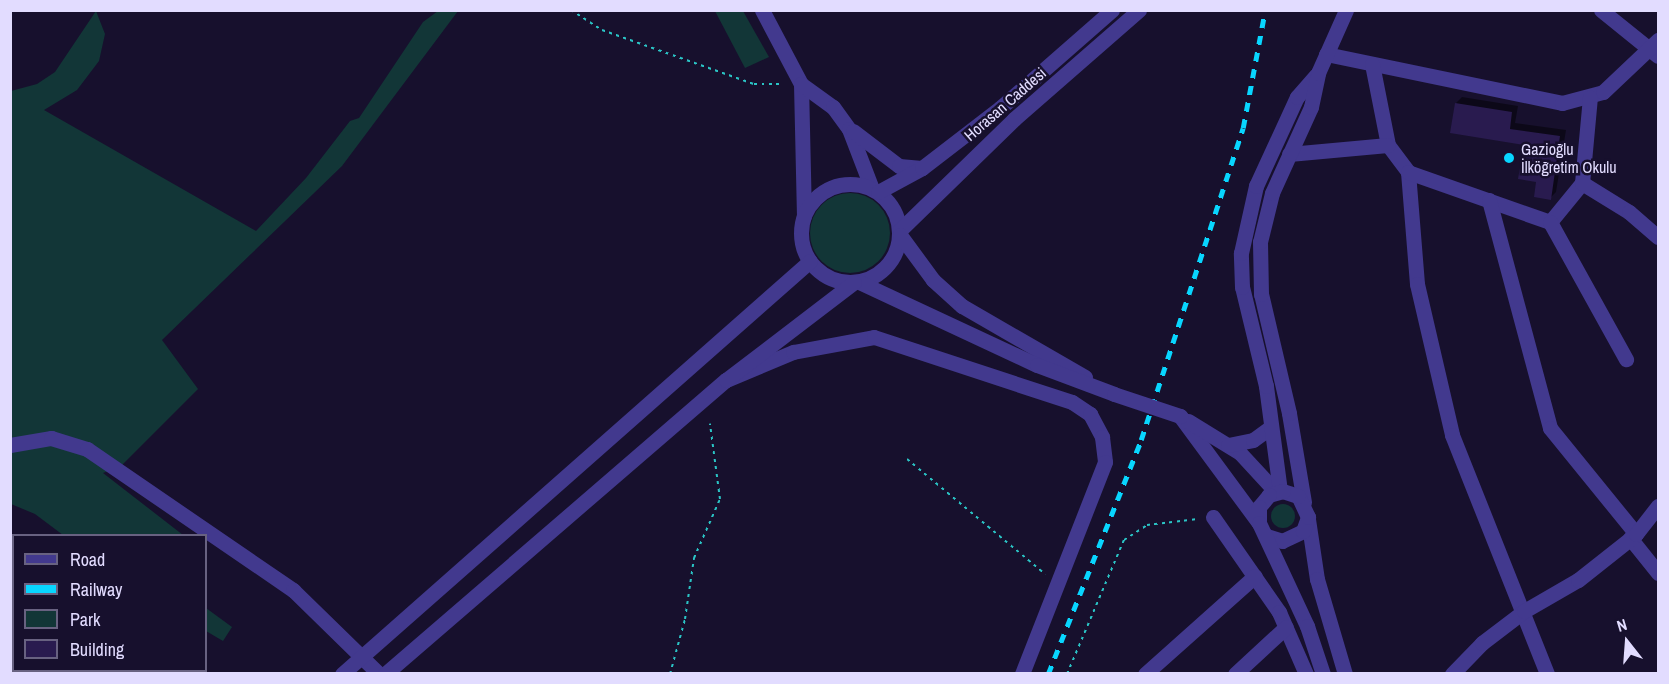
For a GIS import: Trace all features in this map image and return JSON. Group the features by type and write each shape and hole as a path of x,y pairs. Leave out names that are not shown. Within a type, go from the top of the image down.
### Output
{"street":[{"path":"762,10 801,84 804,216 801,237 810,261 829,278 856,282 1044,368 1180,416 1240,453 1278,492"},
{"name":"Horasan Caddesi","path":"875,191 922,168 1000,108 1112,10"},
{"name":"Horasan Caddesi","path":"900,233 1014,119 1139,10"},
{"path":"1345,674 1317,579 1289,413 1264,311 1259,265 1265,216 1289,154 1311,107 1318,73 1346,10"},
{"path":"1326,54 1549,102 1590,98 1603,92 1656,48 1601,10"},
{"path":"1372,64 1388,144 1408,172 1417,284 1446,410 1470,486 1524,611 1548,674"},
{"path":"1278,492 1264,377 1242,287 1242,236 1263,170 1297,97 1318,73"},
{"path":"801,84 833,107 849,129 875,191 894,210 900,233 933,280 962,306 1113,394"},
{"path":"1550,222 1582,183 1590,98"},
{"path":"849,129 898,166 922,168"},
{"path":"1289,154 1388,144"},
{"path":"1408,172 1550,222 1626,359"},
{"path":"1582,183 1622,207 1659,237"},
{"path":"804,216 815,199 832,188 852,184 875,191"},
{"path":"1489,200 1550,428 1659,573"},
{"path":"386,674 726,380 856,282 886,267 897,250 900,233"},
{"path":"342,674 810,261"},
{"path":"726,380 794,352 874,337 1079,405 1099,429 1105,462 1022,674"},
{"path":"1180,416 1263,529 1308,626 1323,674"},
{"path":"1228,445 1253,440 1271,426"},
{"path":"10,445 51,438 87,449 293,590 378,674"},
{"path":"1263,529 1263,501 1278,492 1291,492 1306,509"},
{"path":"1452,674 1482,643 1524,611 1578,580 1633,536 1659,506"},
{"path":"1263,529 1282,541 1297,537 1306,509"},
{"path":"1213,517 1255,576 1286,627 1306,674"},
{"path":"1145,674 1255,576"},
{"path":"1235,674 1286,627"}],"path":[{"path":"571,10 602,30 754,84 801,84"},
{"path":"670,674 685,619 694,558 720,499 710,424"},
{"path":"907,459 1057,584"},
{"path":"1067,674 1120,546 1128,535 1147,525 1213,517"}],"green space":[{"path":"96,11 105,34 99,61 77,90 44,110 256,231 306,178 350,121 359,118 423,22 438,11 458,11 342,166 162,340 198,389 121,466 103,473 182,534 62,534 35,514 11,504 11,91 37,84 55,72"},
{"path":"715,11 743,11 769,57 745,68"},
{"path":"850,193 865,196 878,205 887,218 890,233 887,248 878,261 865,270 850,273 835,270 822,261 813,248 810,233 813,218 822,205 835,196"},
{"path":"1283,504 1292,507 1295,516 1292,525 1283,528 1274,525 1271,516 1274,507"},
{"path":"207,609 232,627 223,641 207,632"}],"building":[{"path":"1455,103 1512,112 1510,129 1560,136 1551,200 1534,197 1536,182 1518,179 1524,145 1450,133"}],"railway":[{"path":"1048,674 1141,440 1243,128 1265,10"}],"place":[{"name":"Gazioğlu İlköğretim Okulu","path":"1509,158"}]}
